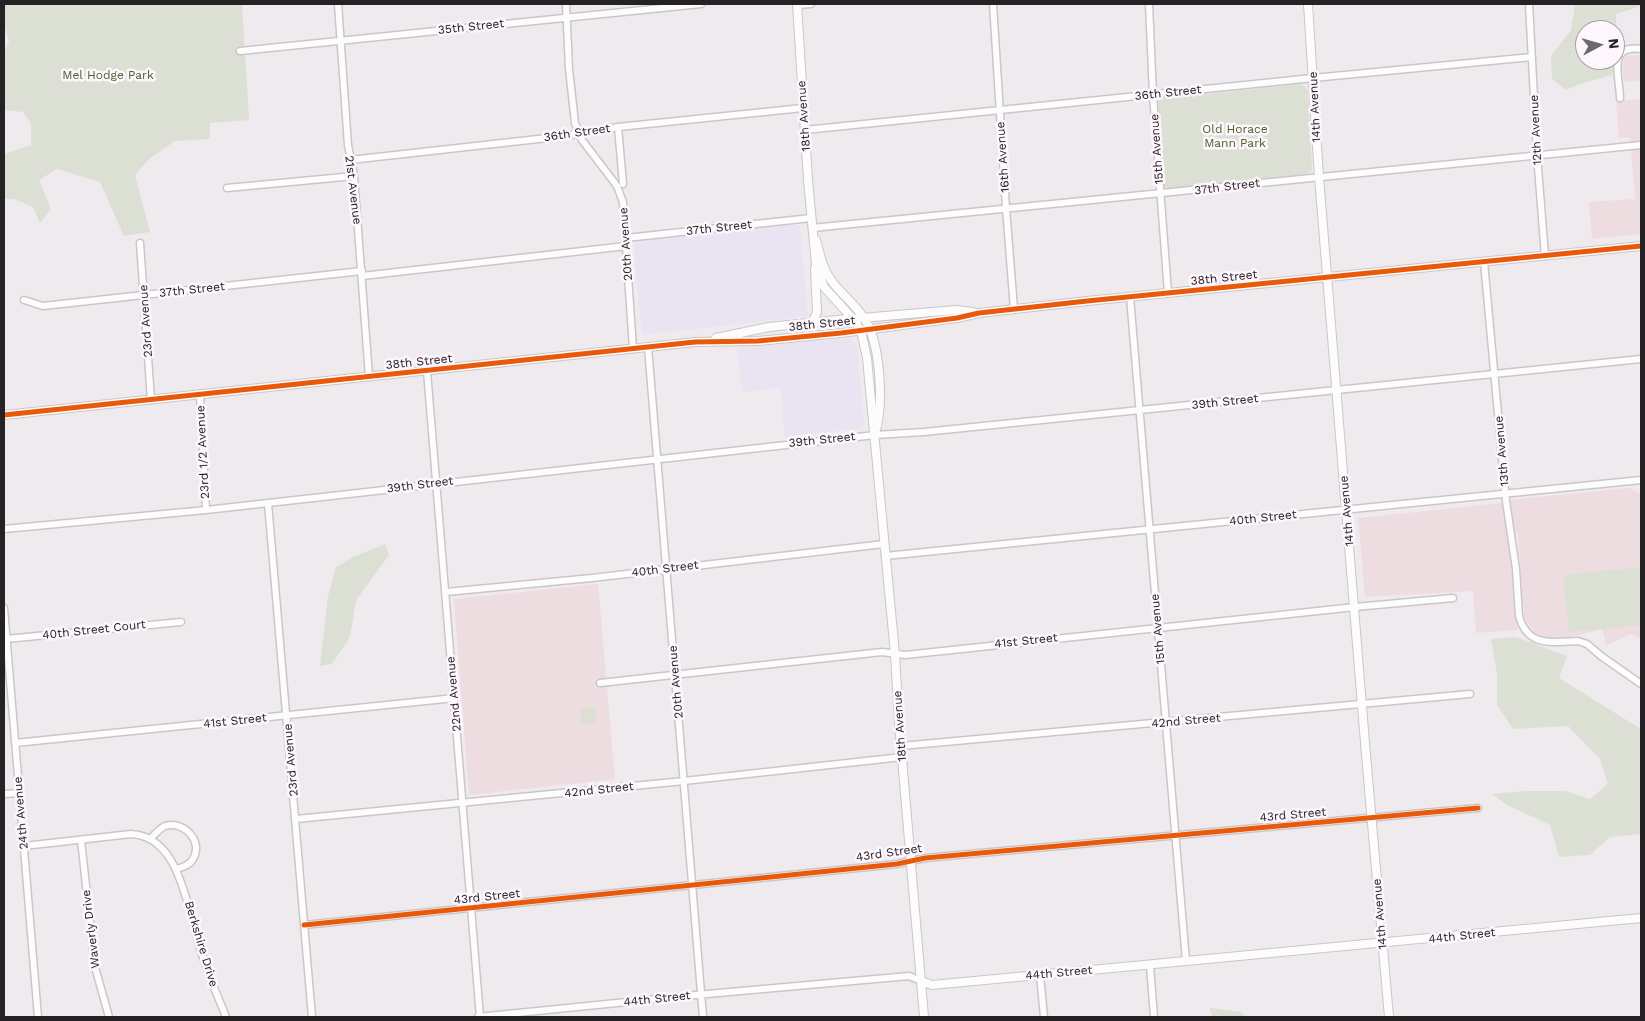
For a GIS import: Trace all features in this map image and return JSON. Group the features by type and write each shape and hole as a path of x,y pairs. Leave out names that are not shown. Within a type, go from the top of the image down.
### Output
{"street":[{"name":"21st Avenue","path":"338,4 350,160 354,176 369,377"},
{"name":"20th Avenue","path":"566,4 574,115 579,134 587,148 612,178 620,191 624,212 633,349"},
{"name":"35th Street","path":"240,51 701,4"},
{"path":"797,4 811,4"},
{"name":"18th Avenue","path":"797,4 803,108 816,265 824,287 853,319 861,331 867,358 895,654 924,1017"},
{"name":"16th Avenue","path":"993,4 1014,309"},
{"name":"15th Avenue","path":"1149,4 1168,293"},
{"name":"14th Avenue","path":"1308,4 1319,177 1389,1017"},
{"name":"12th Avenue","path":"1528,4 1545,256"},
{"path":"1620,98 1617,66 1619,56 1622,52 1630,49 1641,49"},
{"name":"36th Street","path":"805,130 1532,57"},
{"name":"36th Street","path":"350,160 579,134 618,127 803,108"},
{"path":"618,127 623,184"},
{"name":"37th Street","path":"812,228 1641,145"},
{"path":"227,188 354,176"},
{"name":"37th Street","path":"626,238 812,218"},
{"name":"18th Avenue","path":"812,228 822,261 831,280 849,299 870,329 875,346 880,394 879,420 875,434"},
{"name":"23rd Avenue","path":"140,243 151,400"},
{"name":"37th Street","path":"24,300 43,306 626,246"},
{"name":"38th Street","path":"695,342 769,327 808,323 956,310 979,312 1014,309 1641,246"},
{"name":"13th Avenue","path":"1484,262 1506,494 1514,544 1519,616 1525,630 1542,642 1584,642 1600,656 1641,684"},
{"path":"808,323 813,321 817,312 816,265"},
{"name":"15th Avenue","path":"1130,297 1148,530 1186,961"},
{"name":"38th Street","path":"4,415 695,342 758,341 861,331 957,318 979,312"},
{"name":"20th Avenue","path":"648,347 704,1017"},
{"name":"39th Street","path":"4,529 206,510 875,434 924,432 1139,411 1641,359"},
{"name":"22nd Avenue","path":"427,371 472,908 479,1017"},
{"name":"23rd 1/2 Avenue","path":"200,394 206,510"},
{"name":"40th Street","path":"885,556 1641,480"},
{"name":"23rd Avenue","path":"268,503 312,1017"},
{"name":"40th Street","path":"446,592 884,544"},
{"name":"41st Street","path":"600,683 882,652 905,655 1453,598"},
{"name":"24th Avenue","path":"4,608 7,676 16,743 38,1017"},
{"name":"40th Street Court","path":"6,639 181,622"},
{"name":"42nd Street","path":"901,746 1470,694"},
{"name":"41st Street","path":"16,743 455,698"},
{"name":"42nd Street","path":"296,819 684,781 902,757"},
{"path":"4,794 20,793"},
{"name":"43rd Street","path":"304,925 933,858 1478,808"},
{"path":"24,846 131,834 150,839 159,830 170,825 180,826 191,834 195,846 195,856 189,864 177,869"},
{"name":"Berkshire Drive","path":"150,839 154,841 177,869 205,964 226,1017"},
{"name":"Waverly Drive","path":"81,840 95,967 109,1017"},
{"name":"44th Street","path":"479,1017 909,976 932,985 1641,918"},
{"path":"1150,965 1154,1017"},
{"path":"1040,975 1044,1017"}],"shaded area":[{"path":"1641,55 1641,80 1624,82 1623,70 1625,70 1626,56"},
{"path":"1641,99 1641,234 1592,239 1589,202 1635,199 1630,137 1619,138 1616,101"},
{"path":"795,224 800,227 808,316 642,335 634,245 639,241"},
{"path":"850,338 857,345 864,424 861,428 785,437 780,388 742,392 737,348"},
{"path":"1630,488 1641,494 1641,639 1630,634 1606,646 1602,629 1572,637 1559,638 1549,638 1535,633 1524,617 1518,535 1515,531 1510,500"},
{"path":"1503,503 1518,630 1476,633 1473,591 1365,597 1358,518"},
{"path":"598,584 615,779 469,795 454,599"}],"green space":[{"name":"Mel Hodge Park","path":"4,4 242,4 249,120 210,123 210,139 175,141 149,159 135,175 150,232 124,236 100,182 57,169 39,180 51,209 40,223 33,207 14,199 4,199 4,154 31,145 31,124 23,112 6,110 4,105 4,52 9,42 4,24"},
{"path":"1575,4 1641,4 1641,6 1616,14 1616,20 1575,20 1575,70 1613,70 1612,75 1566,90 1552,79 1551,56 1571,30"},
{"name":"Old Horace Mann Park","path":"1300,84 1308,91 1311,172 1303,175 1169,189 1164,186 1158,102 1160,99"},
{"path":"385,544 389,555 356,600 350,637 332,664 320,666 328,596 336,567 353,557"},
{"path":"1641,567 1641,625 1569,632 1563,575"},
{"path":"1516,637 1567,656 1559,678 1641,729 1641,834 1610,837 1590,855 1559,857 1550,825 1507,805 1492,794 1525,791 1565,791 1590,799 1608,784 1600,759 1568,726 1513,729 1497,705 1497,674 1491,639"},
{"path":"595,706 596,723 581,725 581,708"},
{"path":"1210,1008 1241,1012 1246,1017 1212,1017"}],"cycle path":[{"path":"4,415 695,342 758,341 841,333 957,318 979,313 1087,301 1641,246"},
{"path":"304,925 897,864 925,858 1478,808"}]}
